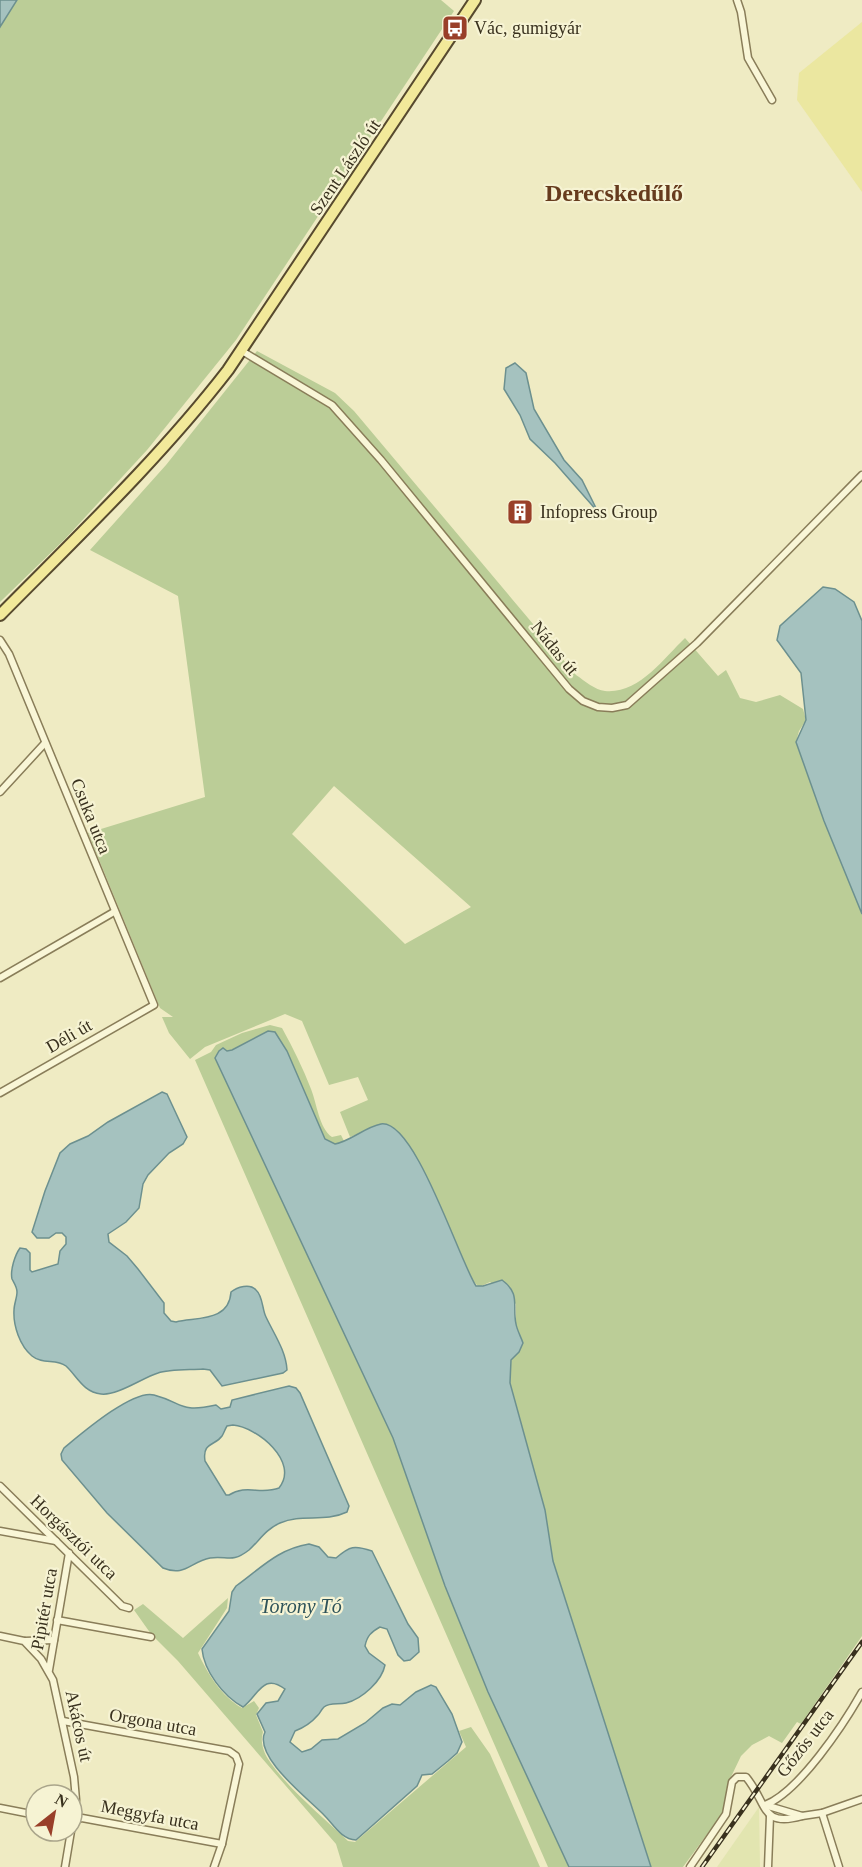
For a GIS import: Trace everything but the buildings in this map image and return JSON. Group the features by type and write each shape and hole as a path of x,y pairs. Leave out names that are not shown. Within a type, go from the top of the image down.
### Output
{"main road":[{"name":"Szent László út","path":"0,615 116,498 199,407 242,351 475,0"}],"street":[{"path":"737,0 748,58 772,100"},
{"name":"Nádas út","path":"242,351 332,405 381,460 568,689 598,707 612,708 627,705 697,643 862,475"},
{"name":"Csuka utca","path":"0,640 9,654 154,1005"},
{"path":"0,792 45,743"},
{"path":"0,978 114,912"},
{"name":"Déli út","path":"0,1093 154,1005"},
{"name":"Horgásztói utca","path":"0,1486 122,1606 129,1608"},
{"path":"0,1531 57,1541"},
{"name":"Pipitér utca","path":"49,1670 69,1553"},
{"path":"57,1620 151,1637"},
{"path":"0,1636 24,1641 54,1640"},
{"name":"Akácos út","path":"24,1641 49,1670 63,1721 75,1783"},
{"name":"Gőzös utca","path":"765,1805 776,1801 819,1756 862,1692"},
{"name":"Orgona utca","path":"63,1721 229,1751 236,1756 238,1764 222,1844"},
{"path":"690,1867 726,1815 732,1782 737,1777 746,1777 770,1816 768,1867"},
{"path":"770,1816 777,1820 787,1820 822,1813 862,1799"},
{"path":"765,1805 802,1816"},
{"path":"0,1808 24,1813"},
{"path":"822,1813 839,1867"},
{"name":"Meggyfa utca","path":"84,1818 222,1844"},
{"name":"Akácos út","path":"65,1867 69,1843"},
{"path":"214,1867 222,1844"}],"green space":[{"path":"17,0 441,0 454,11 236,340 147,450 65,539 0,602 0,27"},
{"path":"257,351 335,393 354,411 576,675 590,685 605,691 629,687 649,674 685,638 718,676 726,670 740,698 756,702 780,695 803,709 806,720 799,731 796,742 824,821 862,914 862,1636 801,1724 797,1722 782,1743 769,1736 752,1745 741,1756 730,1779 722,1814 683,1867 651,1867 553,1561 545,1510 510,1383 511,1360 519,1352 523,1343 516,1325 516,1304 490,1282 479,1287 472,1280 434,1191 405,1140 382,1124 350,1137 340,1112 368,1100 358,1077 329,1085 302,1021 285,1014 205,1047 190,1059 169,1033 162,1017 173,1017 160,1008 88,833 205,797 178,596 90,550 166,465","holes":["334,786 471,907 405,944 292,834"]},
{"path":"270,1025 282,1028 290,1043 308,1081 324,1128 332,1137 341,1135 344,1141 335,1144 325,1139 287,1051 268,1031 232,1050 219,1051 215,1058 393,1438 445,1586 488,1692 569,1867 548,1867 195,1060 211,1052 216,1045 242,1033"},
{"path":"228,1598 227,1608 198,1653 216,1684 234,1703 242,1708 254,1701 259,1708 256,1715 263,1732 263,1746 268,1759 295,1791 348,1841 355,1842 466,1747 459,1731 471,1727 490,1754 540,1867 343,1867 336,1844 178,1661 151,1634 134,1610 143,1604 183,1638"},
{"path":"759,1807 760,1867 717,1867"}],"sand":[{"path":"862,22 862,192 797,100 799,73"}],"water":[{"path":"0,0 17,0 0,27"},
{"path":"515,363 526,373 534,409 564,460 582,480 598,512 555,463 530,439 520,415 504,389 506,368"},
{"path":"823,587 835,589 854,602 862,621 862,914 824,821 796,742 806,720 801,673 777,640 780,626"},
{"path":"268,1031 275,1032 287,1051 325,1139 335,1144 381,1124 394,1128 422,1166 476,1286 502,1280 512,1290 517,1329 523,1343 519,1352 511,1360 510,1383 545,1510 553,1561 651,1867 569,1867 488,1692 445,1586 393,1438 215,1058 223,1048 227,1051 232,1050"},
{"path":"162,1092 167,1094 187,1137 183,1144 169,1153 148,1175 143,1184 139,1208 126,1222 108,1234 109,1242 127,1256 138,1269 164,1303 164,1313 171,1321 211,1316 225,1309 231,1292 244,1286 253,1288 260,1296 266,1317 282,1349 287,1370 283,1373 222,1386 210,1370 168,1371 152,1375 114,1392 95,1393 85,1387 66,1366 58,1362 36,1359 24,1347 15,1323 14,1308 17,1292 12,1279 12,1267 20,1248 30,1253 32,1272 58,1264 60,1251 66,1244 66,1237 62,1233 56,1233 49,1238 37,1238 32,1232 60,1153 70,1144 88,1136 108,1122"},
{"path":"289,1386 296,1388 349,1506 347,1512 330,1517 288,1520 280,1523 238,1557 210,1558 177,1571 163,1568 107,1513 62,1460 61,1454 64,1448 107,1414 145,1395 154,1395 182,1406 195,1408 216,1405 221,1409 230,1407 232,1400","holes":["227,1426 243,1427 264,1439 280,1457 284,1467 284,1478 279,1488 241,1490 226,1495 205,1461 205,1450 223,1435"]},
{"name":"Torony Tó","path":"309,1544 319,1547 328,1557 336,1558 352,1548 372,1551 408,1624 418,1638 419,1652 410,1660 404,1661 398,1655 387,1629 380,1627 374,1631 368,1637 365,1646 369,1653 385,1665 376,1683 352,1701 324,1707 313,1720 295,1731 290,1742 302,1752 311,1749 322,1740 338,1739 365,1723 383,1708 392,1704 400,1705 416,1692 431,1685 436,1687 452,1714 462,1742 457,1753 432,1774 422,1775 417,1786 356,1840 338,1831 284,1777 267,1753 263,1742 265,1732 257,1714 266,1703 278,1701 285,1689 277,1684 266,1684 243,1707 228,1696 216,1682 206,1666 202,1649 229,1611 232,1592 236,1586 279,1555"}],"railway":[{"path":"702,1867 862,1642"}],"place":[{"name":"Vác, gumigyár","path":"455,28"},
{"name":"Infopress Group","path":"520,512"}],"district":[{"name":"Derecskedűlő","path":"614,193"}]}
